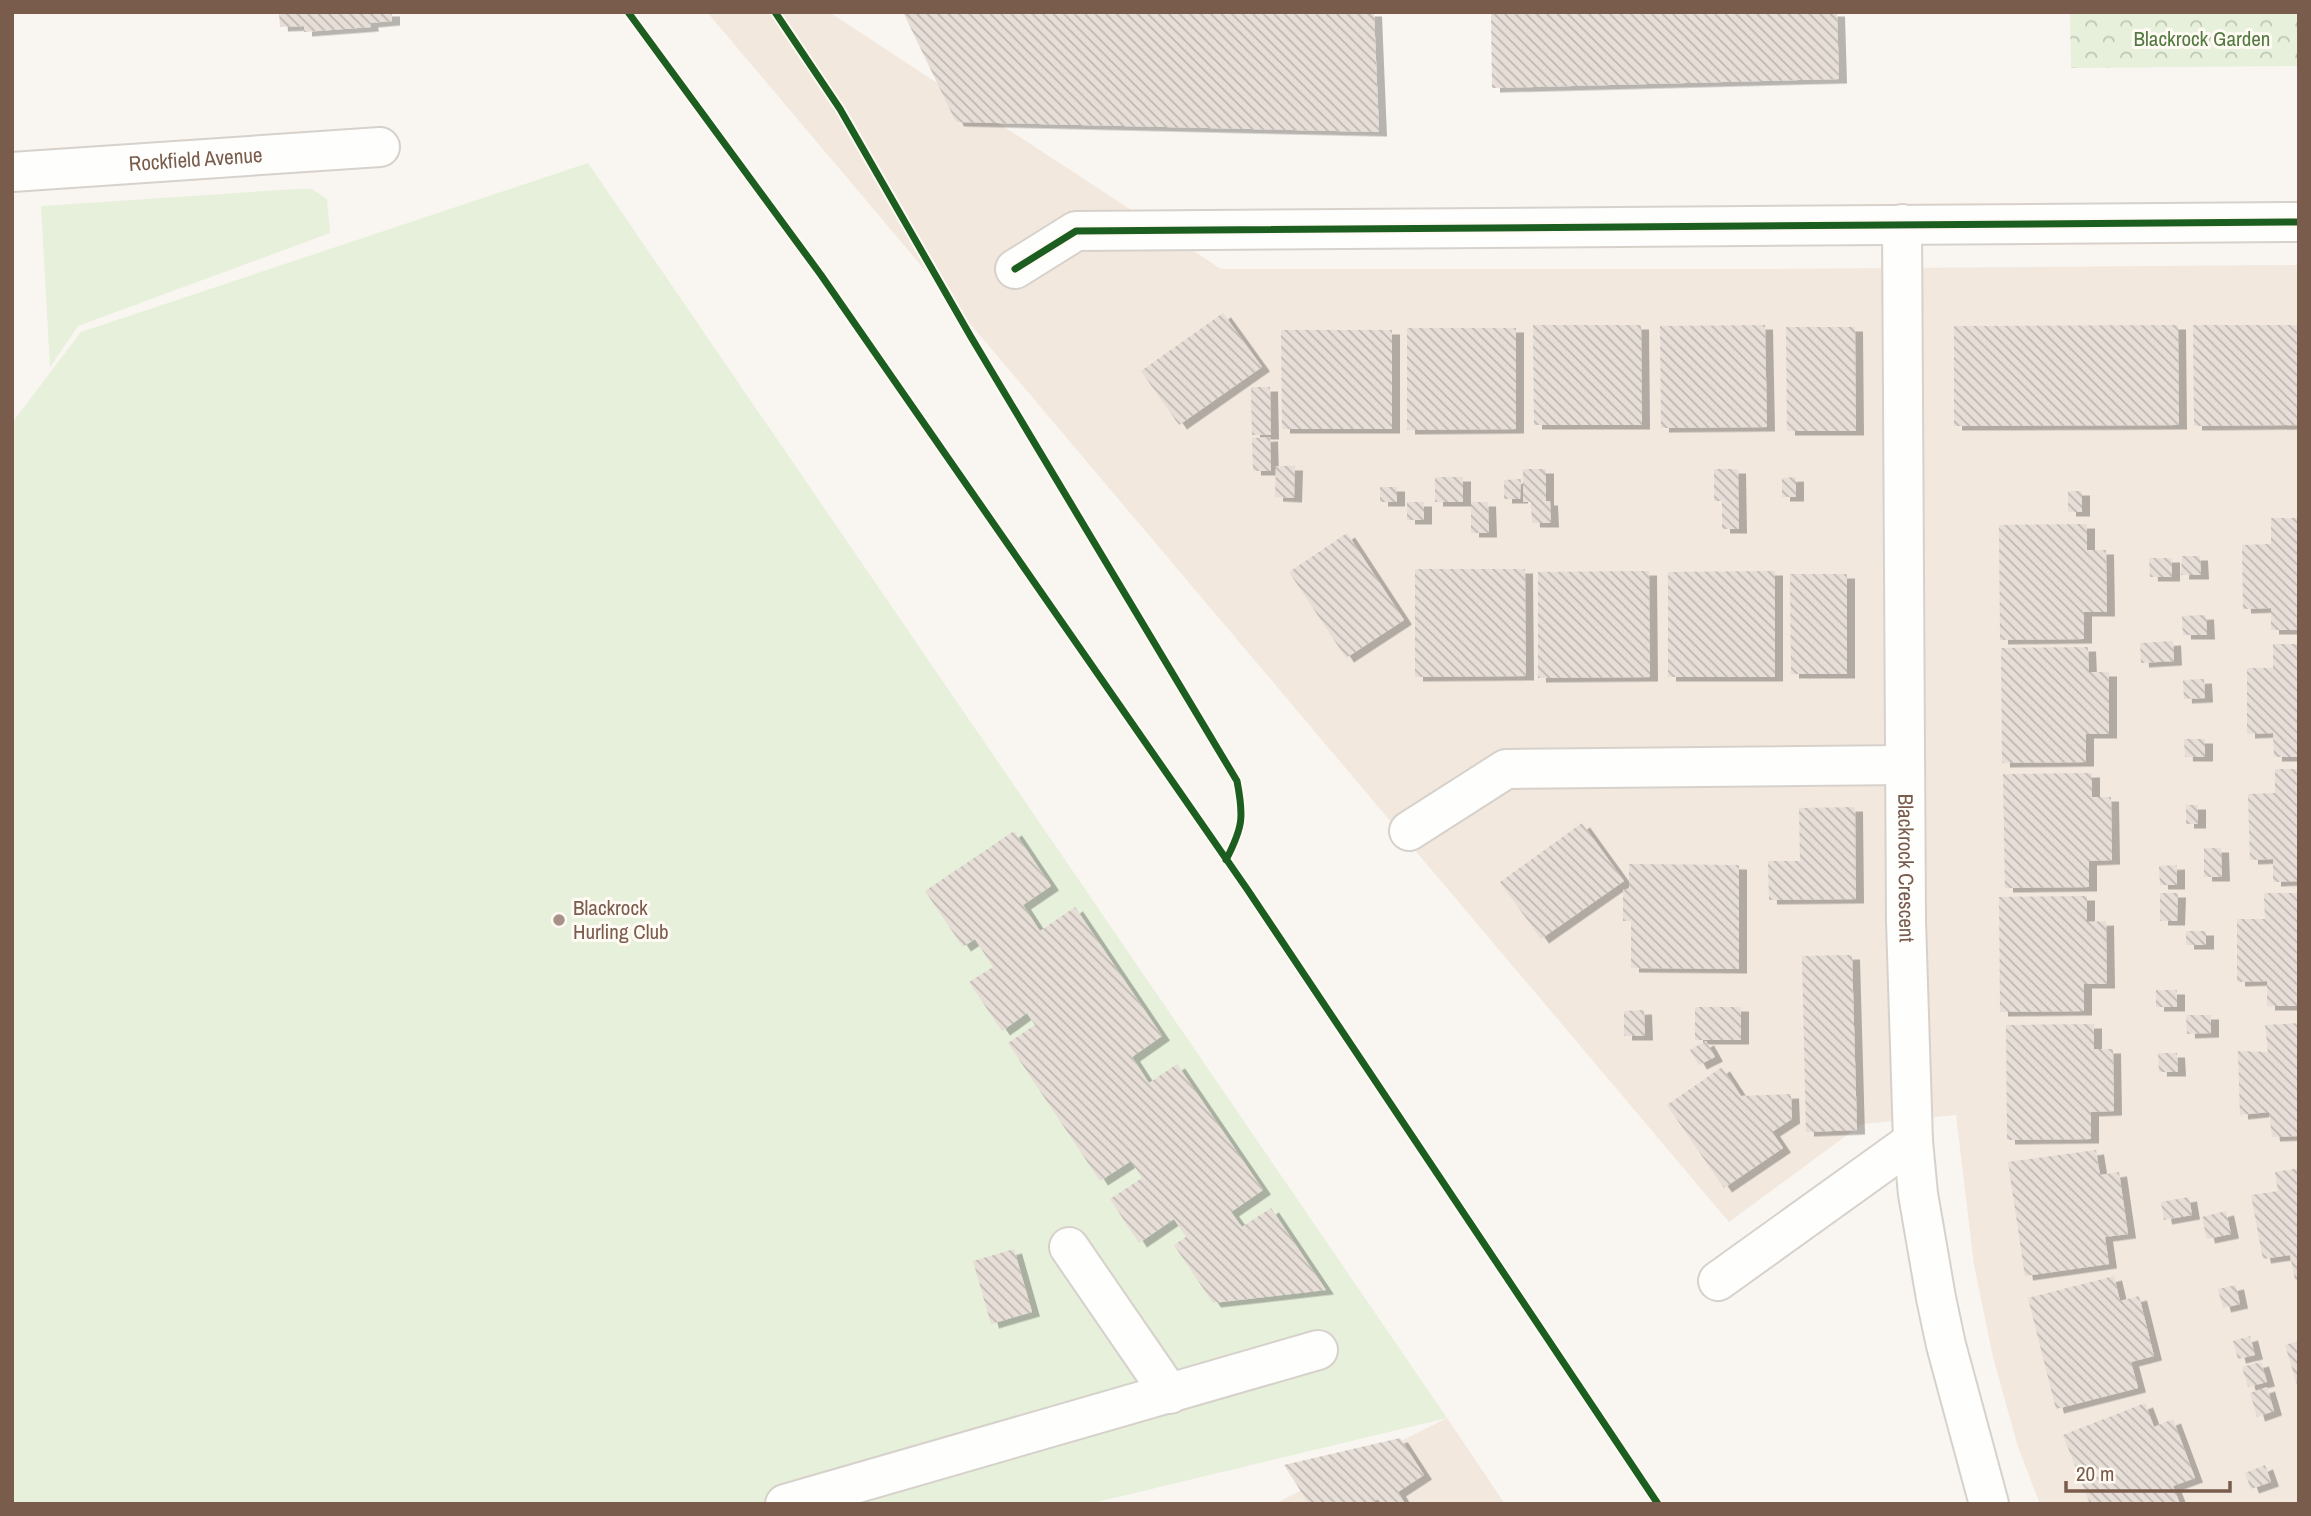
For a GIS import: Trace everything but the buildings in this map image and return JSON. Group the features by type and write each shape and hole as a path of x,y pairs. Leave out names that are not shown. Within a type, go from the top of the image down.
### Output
{"street":[{"name":"Rockfield Avenue","path":"12,172 380,147"},
{"path":"1015,269 1076,231 2299,222"},
{"name":"Blackrock Crescent","path":"1902,224 1906,921 1913,1141 1939,1311 1989,1504"},
{"path":"1409,831 1506,769 1905,765"},
{"path":"1718,1281 1913,1141"},
{"path":"1069,1247 1170,1394"},
{"path":"797,1502 1318,1350"}],"shaded area":[{"path":"707,12 829,12 1221,269 2299,265 2299,1504 2040,1504 2018,1447 1993,1357 1974,1265 1956,1115 1862,1124 1729,1222"},
{"path":"1447,1418 1505,1504 1274,1504"}],"green space":[{"name":"Blackrock Garden","path":"2070,12 2299,12 2299,66 2071,68"},
{"name":"Blackrock Hurling Club","path":"588,163 1447,1418 1089,1504 12,1504 12,423 81,332"},
{"path":"312,189 327,199 330,233 78,326 50,367 41,206"}],"cycle path":[{"path":"628,12 821,275 1247,889 1658,1504"},
{"path":"775,12 840,109 971,337 1237,781 1241,804 1239,830 1226,860"},
{"path":"1015,269 1076,231 2299,222"}],"place":[{"name":"Blackrock Hurling Club","path":"559,920"}]}
